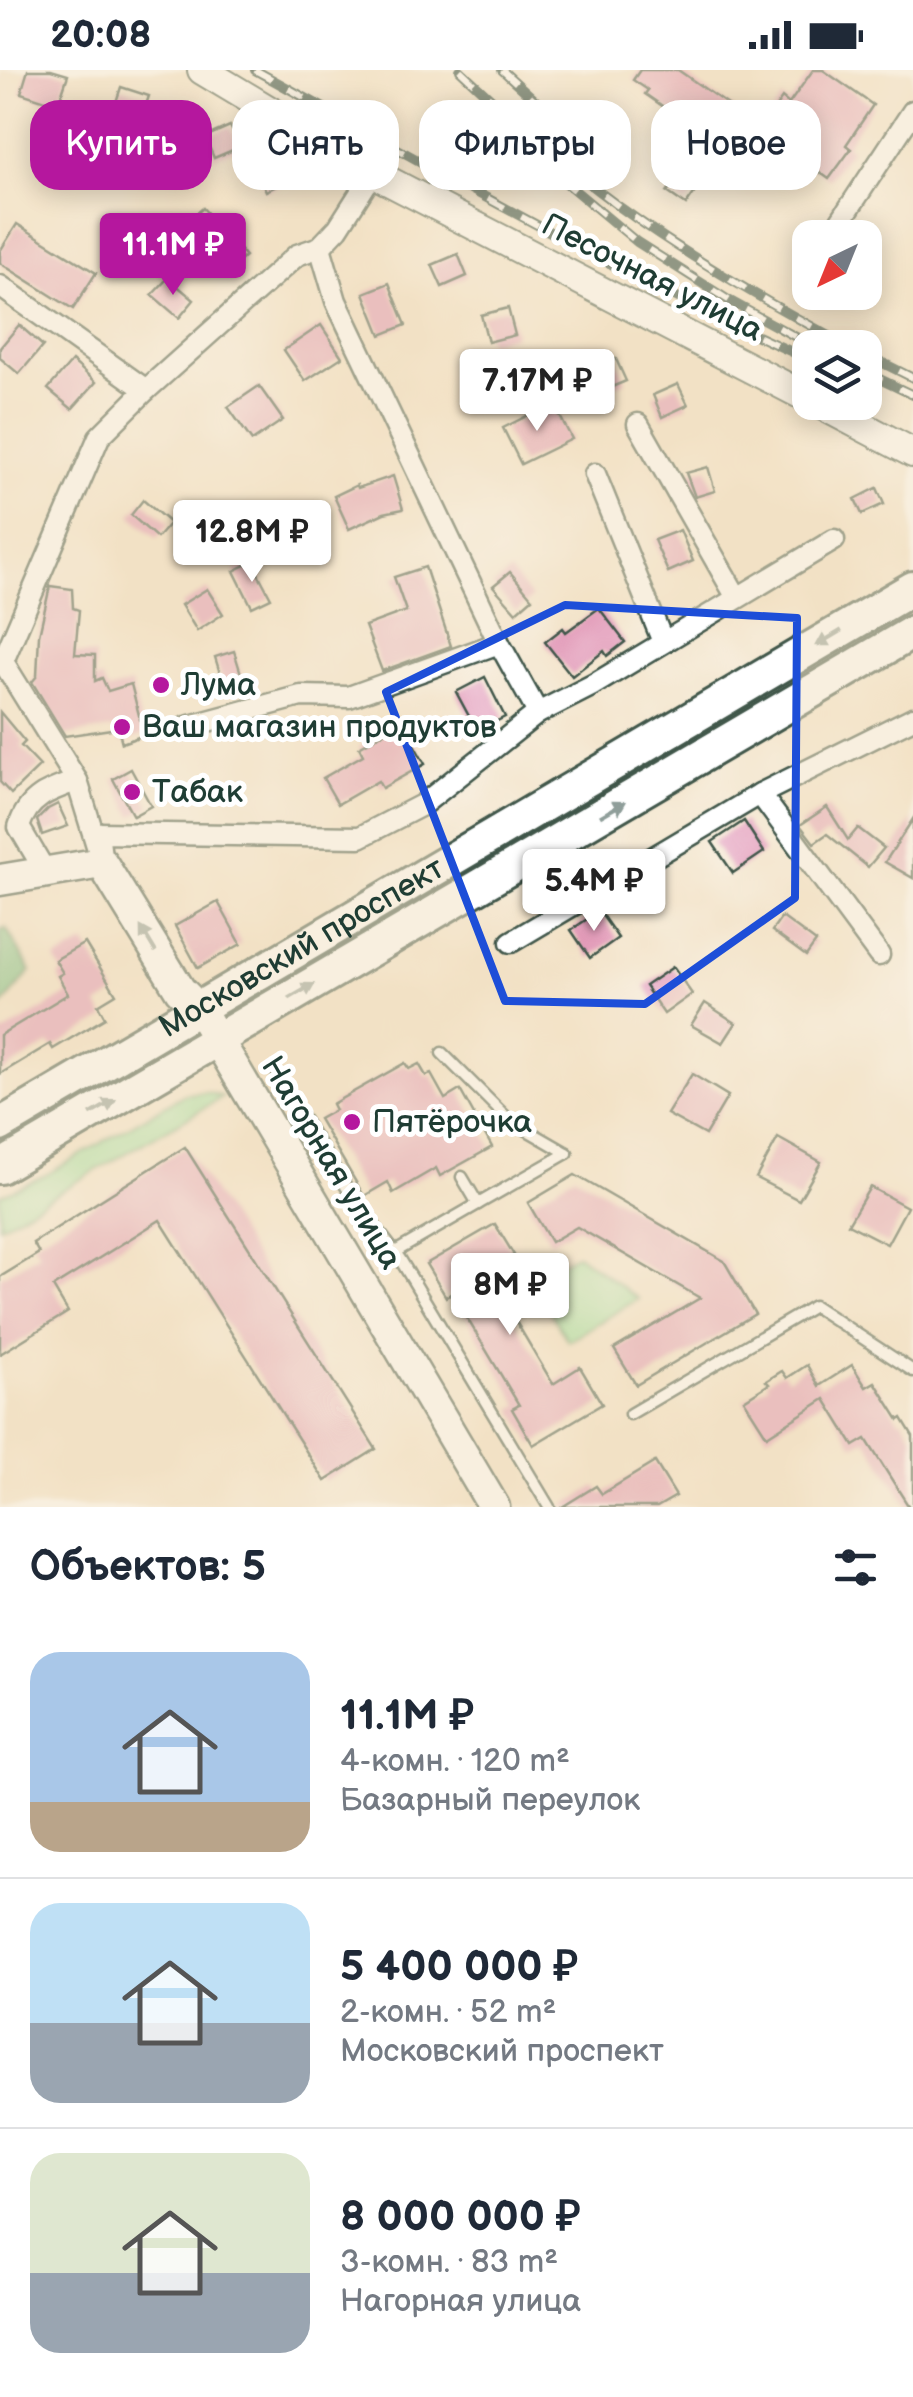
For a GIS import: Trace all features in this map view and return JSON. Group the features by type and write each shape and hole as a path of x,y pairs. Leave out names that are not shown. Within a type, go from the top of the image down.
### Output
{"main road":[{"name":"Московский проспект","path":"0,1125 913,588"},
{"name":"Московский проспект","path":"0,1167 913,632"},
{"name":"Нагорная улица","path":"102,862 180,990 200,1010 494,1507"},
{"path":"0,880 102,862"}],"street":[{"name":"Песочная улица","path":"202,70 251,100"},
{"path":"841,220 913,111"},
{"name":"Песочная улица","path":"399,187 792,390"},
{"path":"102,862 77,781 2,659 100,437 146,390 297,255 320,247 338,228 363,190"},
{"path":"320,247 336,301 499,644 538,713"},
{"path":"0,286 146,390"},
{"name":"Песочная улица","path":"850,420 913,453"},
{"path":"638,424 736,596"},
{"path":"595,474 663,642"},
{"path":"102,862 98,833 360,836 422,805 538,713 594,686 736,596 834,540"},
{"path":"186,727 301,696 349,697 499,644"},
{"path":"511,942 760,794 913,718"},
{"path":"45,871 19,827 23,814 39,796 77,781"},
{"path":"760,794 879,955"}],"lane":[{"path":"394,1252 567,1153 508,1119 442,1054"},
{"path":"277,1078 356,1202 394,1252 549,1507"},
{"path":"462,1177 478,1204"},
{"path":"325,1222 356,1202"},
{"path":"630,1414 814,1306 913,1371"}],"highlighted area":[{"path":"565,605 797,618 795,898 645,1004 505,1001 386,692"}],"green space":[{"path":"6,928 31,971 0,1009 0,931"},
{"path":"206,1092 223,1097 0,1226 0,1195 46,1175 185,1094"},
{"path":"577,1254 638,1299 568,1341 531,1281"}],"building":[{"path":"28,70 68,75 60,100 43,100 21,93"},
{"path":"640,70 678,70 721,100 654,100 645,94 648,90 633,80"},
{"path":"813,70 823,70 873,105 846,145 851,149 829,179 821,173 821,100 792,100"},
{"path":"121,87 149,96 148,100 117,100"},
{"path":"230,126 232,150 214,158 212,134"},
{"path":"668,190 696,190 686,205"},
{"path":"203,208 245,256 232,267 190,219"},
{"path":"17,224 96,273 73,309 0,263 0,251"},
{"path":"458,254 467,276 442,287 432,265"},
{"path":"168,278 194,300 179,318 152,295"},
{"path":"389,283 406,325 381,335 364,293"},
{"path":"508,308 515,335 488,342 481,315"},
{"path":"19,325 43,346 19,374 0,358 0,348"},
{"path":"321,325 342,357 305,381 284,350"},
{"path":"616,359 626,381 600,392 591,371"},
{"path":"72,361 96,382 72,409 48,389"},
{"path":"678,384 688,405 662,417 653,395"},
{"path":"259,386 283,420 252,441 228,407"},
{"path":"553,403 572,439 521,464 503,428"},
{"path":"708,467 715,491 695,497 686,473"},
{"path":"393,476 403,509 349,529 334,496 357,485 358,488"},
{"path":"877,488 884,504 862,514 855,499"},
{"path":"143,500 170,523 157,538 131,515"},
{"path":"680,530 693,561 668,572 654,540"},
{"path":"252,562 271,598 252,607 234,571"},
{"path":"425,567 451,646 382,671 365,626 406,611 394,577"},
{"path":"510,572 532,598 516,612 493,586"},
{"path":"50,586 72,589 73,608 79,610 75,654 95,655 95,681 102,678 108,691 131,684 144,735 122,743 118,728 65,736 32,682 37,676 39,635"},
{"path":"207,589 223,614 197,631 181,605"},
{"path":"599,608 625,642 607,656 604,651 572,676 545,642"},
{"path":"234,651 242,677 223,683 215,657"},
{"path":"485,677 505,717 477,731 456,692"},
{"path":"0,712 25,742 21,746 40,766 11,794 0,782"},
{"path":"402,723 425,764 382,788 378,781 338,804 323,778 363,755 359,747"},
{"name":"Табак","path":"131,769 151,806 133,816 113,779"},
{"path":"58,804 68,826 42,835 37,820"},
{"path":"827,807 848,840 858,828 884,848 868,867 827,834 814,843 800,825"},
{"path":"913,819 913,878 885,862"},
{"path":"744,821 764,852 733,873 712,842"},
{"path":"218,902 241,944 198,968 175,926"},
{"path":"599,911 618,938 590,958 571,930"},
{"path":"782,917 816,942 806,956 772,931"},
{"path":"85,943 116,994 98,1005 105,1018 0,1074 0,1035 68,994 55,960"},
{"path":"673,967 692,994 664,1014 645,986"},
{"path":"705,1003 736,1023 723,1043 691,1025"},
{"path":"405,1063 409,1069 419,1064 426,1076 431,1074 445,1099 460,1090 492,1147 440,1176 436,1168 393,1193 388,1182 364,1196 319,1119 335,1110 332,1104"},
{"path":"692,1074 728,1096 705,1135 667,1114"},
{"path":"778,1138 821,1162 799,1200 756,1178"},
{"path":"185,1147 376,1449 325,1481 160,1220 53,1287 68,1312 0,1354 0,1277 39,1253 33,1243"},
{"path":"575,1175 724,1261 755,1314 636,1385 614,1349 700,1298 577,1227 551,1242 528,1203"},
{"path":"870,1187 907,1207 887,1244 848,1224"},
{"path":"495,1224 514,1255 486,1271 553,1384 580,1367 602,1404 533,1445 512,1409 519,1405 452,1293 446,1297 426,1264"},
{"path":"807,1365 819,1386 852,1365 866,1387 875,1382 899,1420 902,1418 913,1436 913,1507 909,1507 866,1439 854,1446 825,1399 767,1436 744,1400 782,1371 787,1378"},
{"path":"655,1462 676,1496 657,1507 562,1507 596,1486 602,1494"}],"railway":[{"path":"255,70 599,258 792,352"},
{"path":"460,70 556,157 617,205 673,244 819,330"},
{"path":"502,70 535,100"},
{"path":"574,190 637,242 792,335"},
{"path":"882,362 913,378"},
{"path":"882,380 913,395"}],"place":[{"name":"Лума","path":"161,685"},
{"name":"Ваш магазин продуктов","path":"122,727"},
{"name":"Табак","path":"132,792"},
{"name":"Пятёрочка","path":"352,1122"}]}
